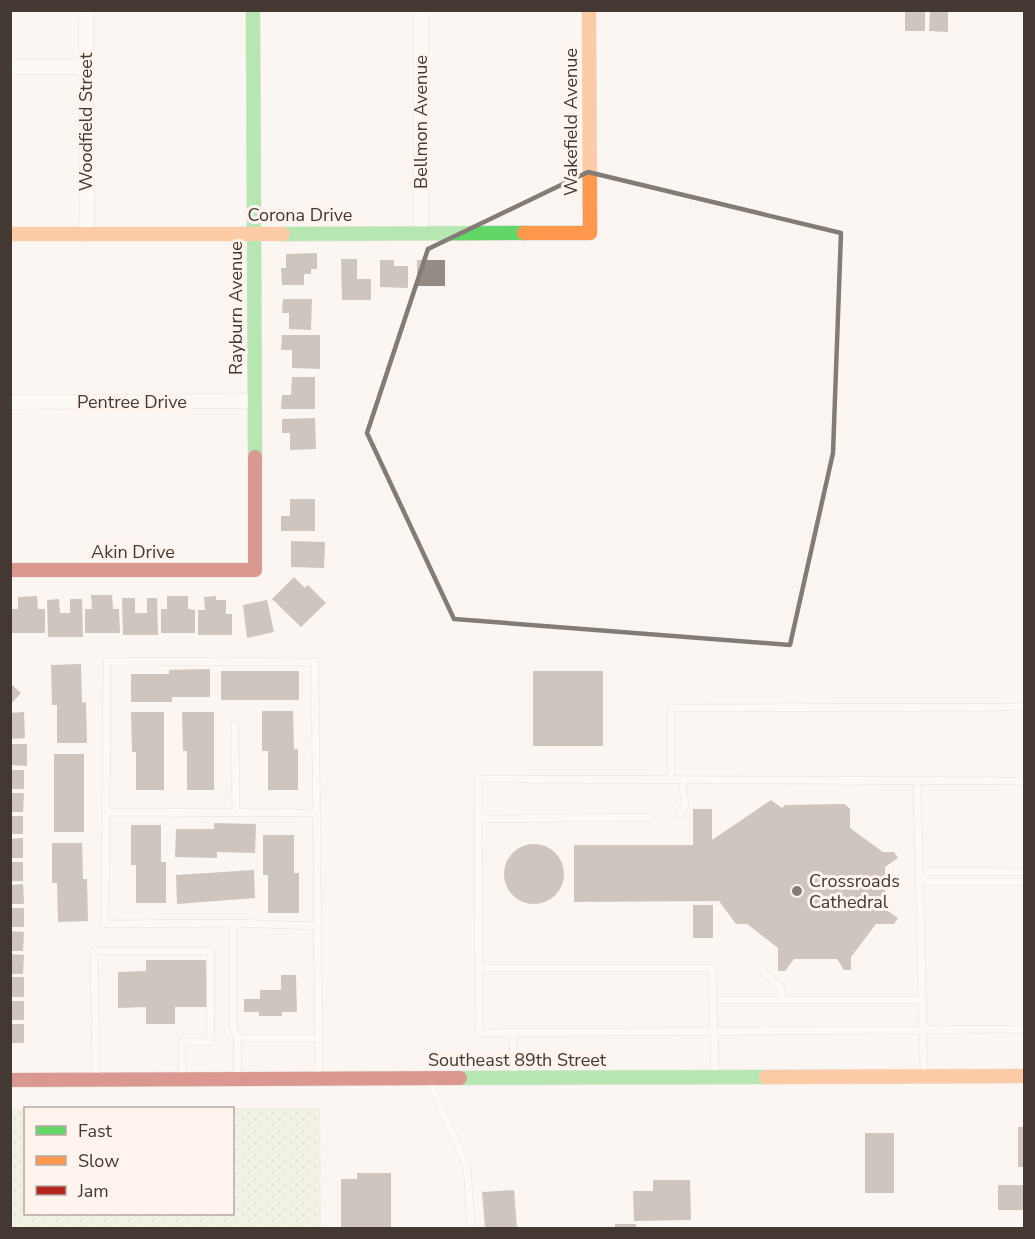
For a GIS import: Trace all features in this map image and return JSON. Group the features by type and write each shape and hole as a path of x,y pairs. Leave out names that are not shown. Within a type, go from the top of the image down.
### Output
{"street":[{"name":"Woodfield Street","path":"86,10 87,234"},
{"name":"Rayburn Avenue","path":"253,10 255,570"},
{"name":"Bellmon Avenue","path":"421,10 421,233"},
{"name":"Wakefield Avenue","path":"589,10 590,233"},
{"path":"10,67 86,67"},
{"name":"Corona Drive","path":"10,234 590,233"},
{"name":"Pentree Drive","path":"10,402 254,401"},
{"name":"Akin Drive","path":"10,570 255,570"},
{"name":"Southeast 89th Street","path":"10,1080 1024,1076"}],"lane":[{"path":"318,926 233,923 105,924 107,661 315,662 318,926 319,1078"},
{"path":"671,780 671,708 1024,707"},
{"path":"235,725 236,813"},
{"path":"1024,782 478,779 479,1033 1024,1029"},
{"path":"680,814 685,805 682,780"},
{"path":"917,782 924,1076"},
{"path":"106,812 316,813"},
{"path":"478,819 651,817"},
{"path":"920,877 931,871 1024,872"},
{"path":"920,877 926,882 1024,882"},
{"path":"233,923 233,1027 238,1038 237,1079"},
{"path":"96,1080 94,951 211,951 210,1042 182,1042 182,1079"},
{"path":"479,968 712,968 716,1031 715,1077"},
{"path":"760,968 780,988 780,1000"},
{"path":"714,1000 923,1000"},
{"path":"513,1033 514,1078"},
{"path":"238,1038 319,1038"},
{"path":"428,1078 467,1167 471,1228"}],"highlighted area":[{"path":"588,172 841,233 833,453 790,645 454,619 367,433 428,249"}],"green space":[{"path":"234,1108 320,1108 321,1228 11,1228 11,1109 24,1109 24,1215 234,1215"}],"building":[{"path":"905,10 925,10 925,31 905,31"},
{"path":"930,10 948,10 948,32 929,31"},
{"path":"317,253 317,269 311,269 311,274 304,274 304,285 282,285 281,268 286,268 286,254"},
{"path":"341,259 357,259 357,279 371,279 371,300 342,300"},
{"path":"380,260 394,260 394,266 408,266 408,288 380,287"},
{"path":"417,260 445,260 445,286 417,286"},
{"path":"283,299 312,299 311,330 289,329 289,313 282,313"},
{"path":"282,335 320,335 320,369 292,368 292,350 281,350"},
{"path":"292,377 315,377 315,409 281,409 282,395 291,395"},
{"path":"315,418 316,449 290,450 290,433 282,433 282,419"},
{"path":"290,499 315,499 315,531 281,531 281,516 290,516"},
{"path":"291,541 325,542 324,568 291,567"},
{"path":"294,577 305,588 308,585 326,603 301,627 272,599"},
{"path":"91,595 112,595 113,609 119,609 120,633 85,633 85,609 92,609"},
{"path":"37,596 38,609 45,609 45,633 12,633 11,609 18,609 18,597"},
{"path":"167,596 188,596 188,609 195,610 195,633 161,633 161,609 167,609"},
{"path":"216,596 216,600 226,600 226,614 232,614 232,635 198,635 198,610 205,610 204,597"},
{"path":"122,598 135,598 135,613 147,613 147,598 157,598 158,635 123,635"},
{"path":"59,599 60,613 70,613 70,599 82,599 83,637 48,637 47,600"},
{"path":"267,600 274,632 247,638 243,605"},
{"path":"81,664 82,703 86,702 87,743 57,743 57,705 52,705 51,665"},
{"path":"210,669 210,697 172,697 172,702 131,702 131,674 169,674 169,670"},
{"path":"221,671 299,671 299,700 221,700"},
{"path":"533,671 603,671 603,746 533,746"},
{"path":"10,683 21,693 10,705"},
{"path":"262,711 293,711 294,749 298,749 298,790 268,790 268,751 262,751"},
{"path":"24,712 25,738 10,739 10,713"},
{"path":"131,712 164,712 164,790 136,790 136,752 132,752"},
{"path":"182,712 214,712 214,790 187,790 187,751 183,751"},
{"path":"10,744 27,744 27,766 10,765"},
{"path":"54,754 84,754 84,832 54,832"},
{"path":"10,770 24,770 24,789 10,789"},
{"path":"10,793 24,793 23,812 10,812"},
{"path":"771,800 782,808 785,805 845,804 850,809 850,828 883,852 894,852 898,858 885,867 885,909 898,918 894,924 876,924 851,957 851,970 844,970 837,959 794,959 785,971 778,971 778,948 747,924 736,924 719,901 574,902 574,845 693,845 693,809 712,809 712,840"},
{"path":"10,816 23,816 23,834 10,834"},
{"path":"214,823 256,824 255,853 217,852 217,858 175,857 176,829 214,829"},
{"path":"131,825 161,825 161,862 166,862 166,903 136,903 136,865 131,865"},
{"path":"263,835 294,835 294,873 299,873 299,913 268,913 268,875 263,875"},
{"path":"23,838 23,858 10,858 10,839"},
{"path":"52,843 82,843 83,879 87,879 88,921 58,922 57,883 52,883"},
{"path":"534,844 551,849 559,857 564,874 559,891 551,899 534,904 517,899 509,891 504,874 509,857 517,849"},
{"path":"10,862 23,862 23,881 10,881"},
{"path":"254,870 255,898 177,904 176,875"},
{"path":"23,884 24,904 10,904 10,885"},
{"path":"693,905 713,905 713,938 693,938"},
{"path":"10,908 24,908 24,927 10,927"},
{"path":"10,931 24,932 23,951 10,951"},
{"path":"10,954 24,955 23,974 10,974"},
{"path":"146,960 206,960 207,1007 175,1007 175,1024 146,1024 146,1007 118,1008 118,972 146,971"},
{"path":"281,975 296,975 297,1012 282,1012 282,1016 259,1016 259,1012 244,1012 244,999 260,999 260,990 281,990"},
{"path":"10,977 24,977 24,997 10,997"},
{"path":"10,1001 24,1001 24,1020 10,1020"},
{"path":"10,1024 24,1024 24,1043 10,1043"},
{"path":"1018,1127 1024,1127 1024,1167 1018,1167"},
{"path":"865,1133 894,1133 894,1193 865,1193"},
{"path":"357,1173 391,1173 391,1228 341,1228 341,1179 357,1179"},
{"path":"653,1180 690,1180 691,1220 634,1221 633,1191 653,1191"},
{"path":"998,1185 1024,1185 1024,1210 998,1210"},
{"path":"514,1190 517,1228 485,1228 482,1192"},
{"path":"615,1224 636,1224 636,1228 615,1228"}],"traffic: fast":[{"path":"253,10 255,457"},
{"path":"283,234 524,233"},
{"path":"460,1078 766,1077"}],"traffic: slow":[{"path":"524,233 590,233 589,10"},
{"path":"10,234 283,234"},
{"path":"766,1077 1024,1076"}],"traffic: jam":[{"path":"10,570 255,570 255,457"},
{"path":"10,1080 460,1078"}],"place":[{"name":"Crossroads Cathedral","path":"797,891"}]}
